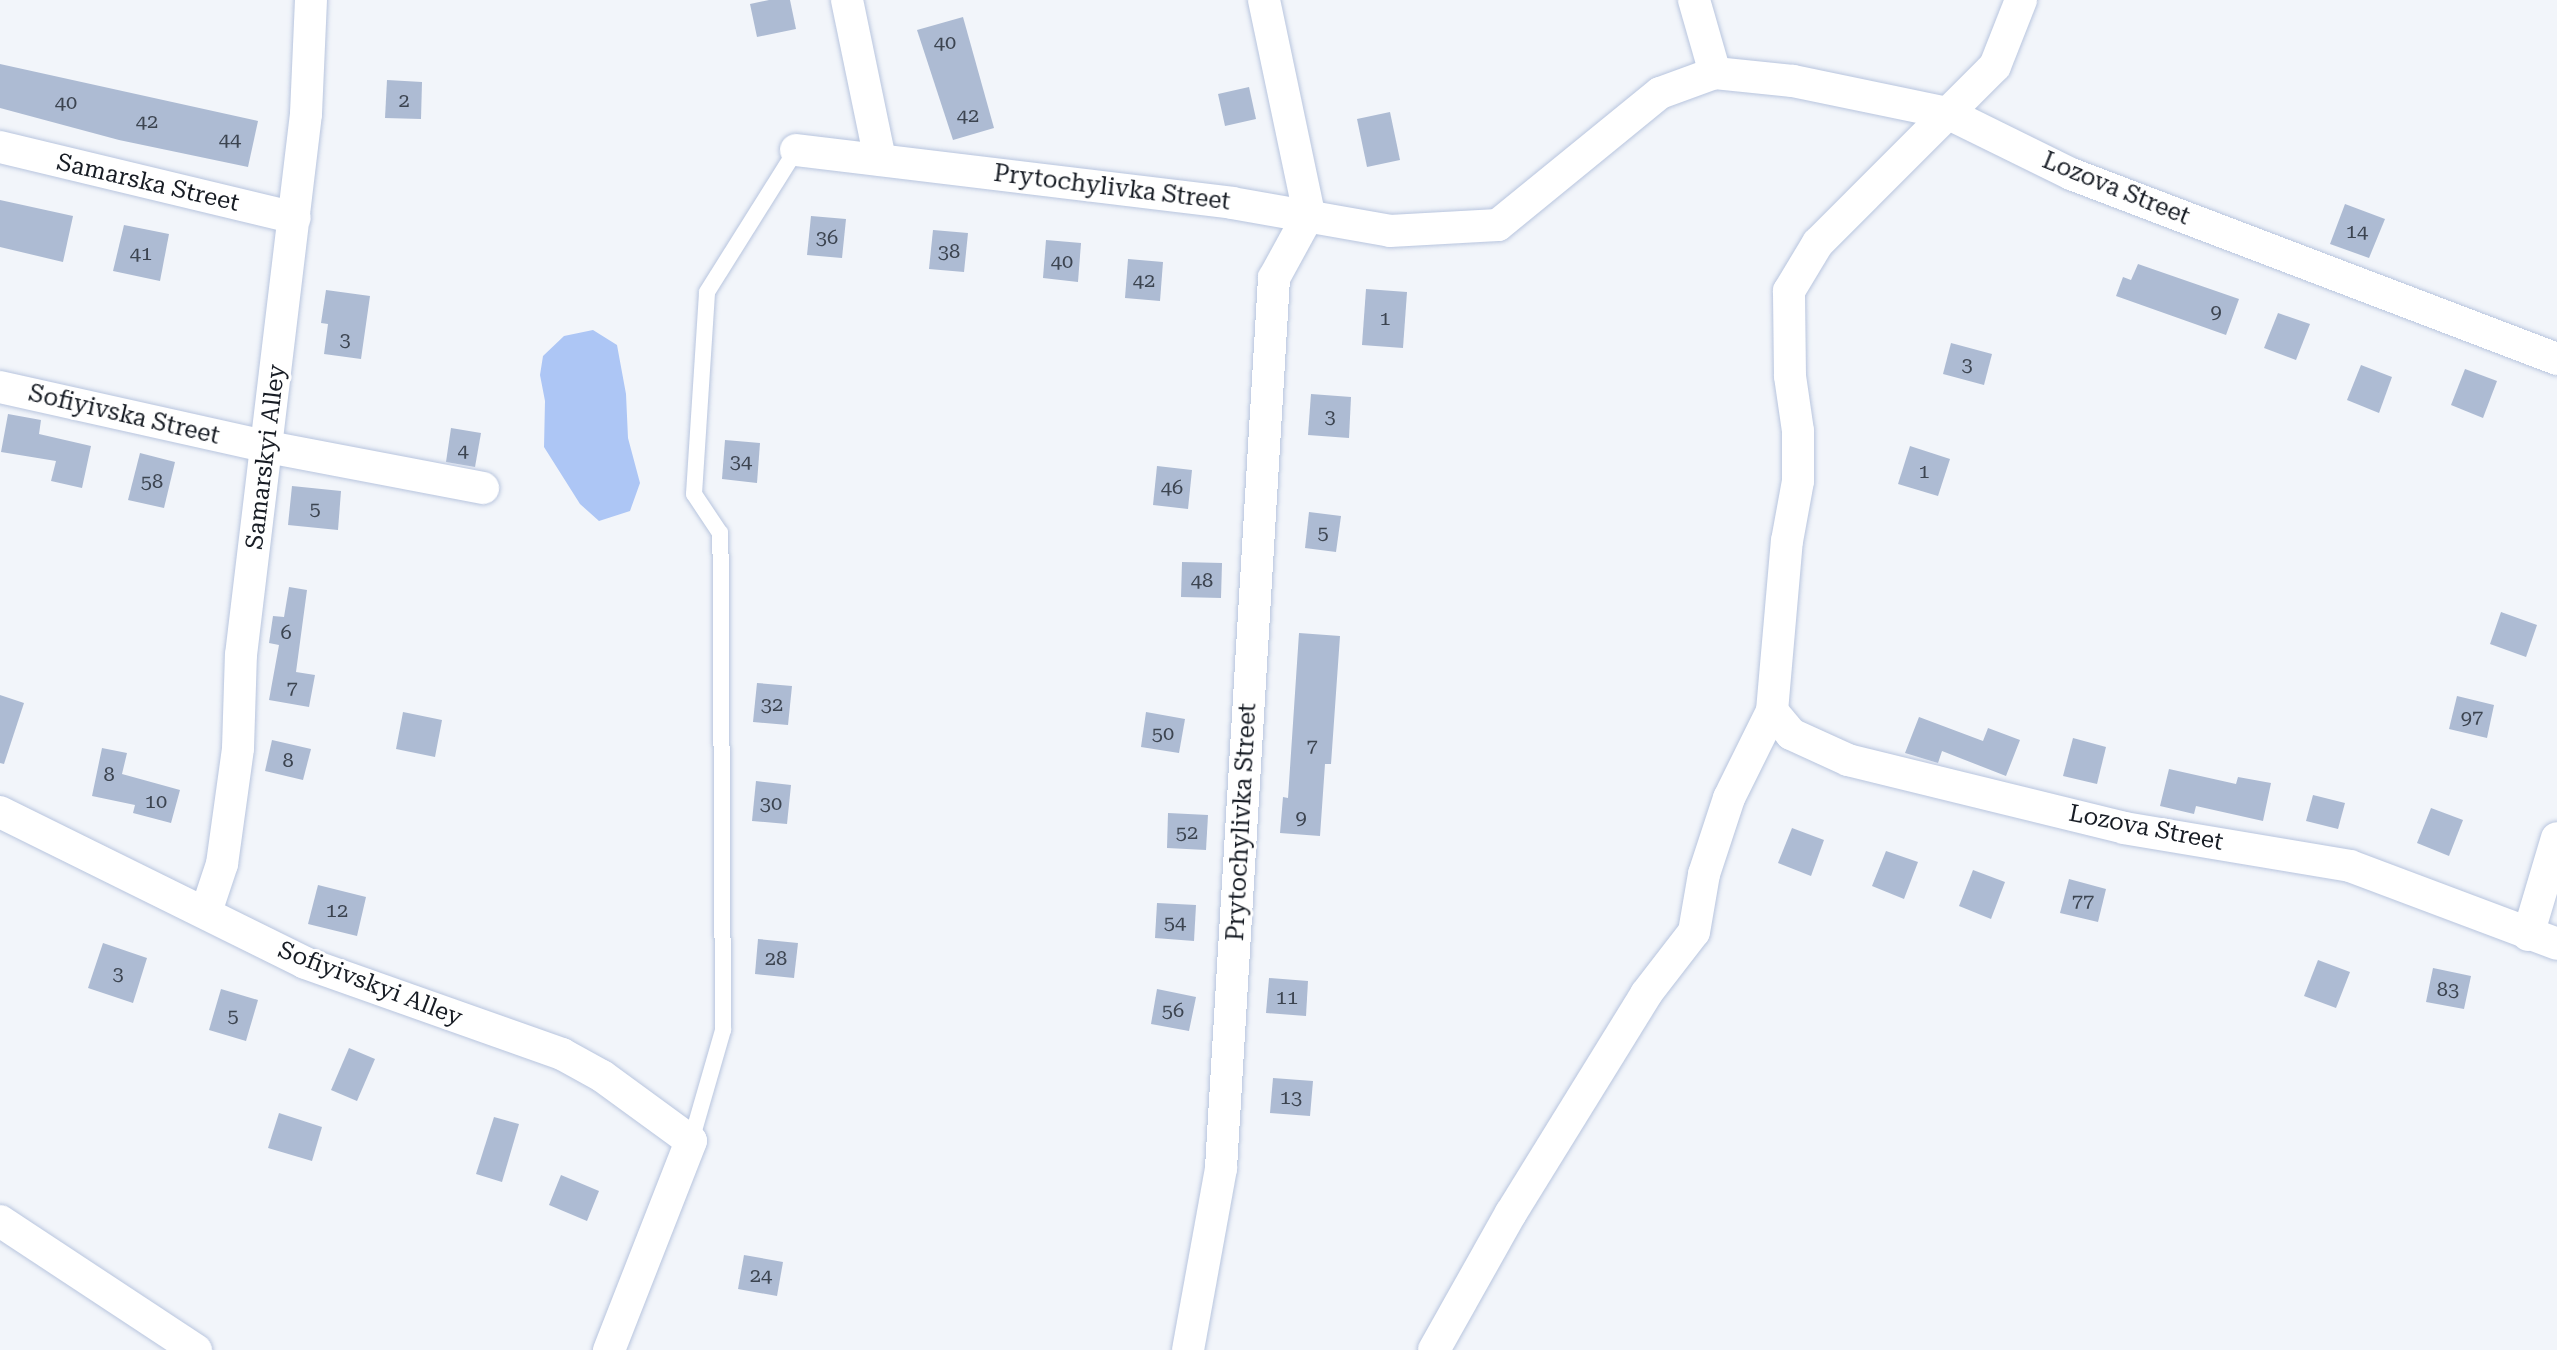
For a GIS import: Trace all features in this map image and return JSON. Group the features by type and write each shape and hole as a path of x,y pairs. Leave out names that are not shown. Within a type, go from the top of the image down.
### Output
{"street":[{"name":"Samarskyi Alley","path":"206,912 222,864 238,748 241,655 306,114 311,0"},
{"path":"847,0 880,160"},
{"path":"1264,0 1309,214 1390,231 1498,225 1660,93 1715,73 1694,0"},
{"path":"1434,1350 1511,1213 1646,994 1694,932 1704,874 1729,798 1772,711 1787,541 1798,481 1798,431 1790,376 1789,291 1818,243 1995,66 2021,0"},
{"name":"Lozova Street","path":"1715,73 1793,81 1947,113 2071,174 2557,359"},
{"name":"Samarska Street","path":"0,147 295,218"},
{"name":"Prytochylivka Street","path":"796,150 1309,214 1274,278 1221,1168 1188,1350"},
{"name":"Sofiyivska Street","path":"0,387 268,447 483,488"},
{"name":"Lozova Street","path":"1772,711 1791,734 1848,760 2124,828 2350,866 2542,940 2557,838"},
{"name":"Sofiyivskyi Alley","path":"0,812 305,963 562,1054 602,1076 691,1141"},
{"path":"609,1350 691,1141"},
{"path":"0,1221 196,1350"}],"lane":[{"name":"Prytochylivka Street","path":"691,1141 723,1030 720,533 694,494 707,292 796,150"}],"water":[{"path":"593,330 617,345 626,394 628,438 640,483 630,511 599,521 580,504 544,447 545,401 540,375 543,356 564,336"}],"building":[{"path":"790,0 796,29 757,37 750,4"},
{"path":"963,17 994,128 953,140 917,30"},
{"path":"0,64 258,121 248,167 119,140 0,108"},
{"path":"387,80 422,82 421,119 385,118"},
{"path":"1249,87 1256,119 1225,126 1218,94"},
{"path":"1390,112 1400,160 1367,167 1357,119"},
{"path":"0,200 73,216 63,262 0,247"},
{"path":"2345,204 2385,219 2369,258 2330,244"},
{"path":"811,216 846,219 842,258 807,255"},
{"path":"124,225 169,234 160,281 113,271"},
{"path":"933,230 968,233 964,272 929,269"},
{"path":"1046,240 1081,243 1078,282 1043,278"},
{"path":"1128,259 1163,262 1160,301 1125,298"},
{"path":"2138,264 2239,299 2226,335 2116,296 2123,277 2131,280"},
{"path":"1366,289 1407,292 1403,348 1362,345"},
{"path":"326,290 370,296 361,359 324,354 328,324 321,323"},
{"path":"2278,313 2310,324 2296,360 2264,348"},
{"path":"1951,343 1992,354 1984,385 1943,374"},
{"path":"2361,365 2392,377 2379,413 2347,400"},
{"path":"2465,369 2497,381 2483,418 2451,405"},
{"path":"1311,394 1351,397 1349,438 1308,435"},
{"path":"8,414 41,420 39,434 91,446 82,488 51,481 56,461 1,452"},
{"path":"451,428 481,433 475,467 446,462"},
{"path":"725,440 760,443 757,483 722,479"},
{"path":"1910,446 1950,459 1938,496 1898,484"},
{"path":"140,453 175,462 164,508 128,500"},
{"path":"1157,466 1192,470 1188,509 1153,505"},
{"path":"292,486 341,491 338,530 288,525"},
{"path":"1309,512 1341,516 1336,552 1305,548"},
{"path":"1182,562 1222,563 1221,598 1181,597"},
{"path":"289,587 307,590 296,672 315,675 309,707 269,700 279,645 269,643 273,616 284,617"},
{"path":"2501,612 2537,625 2526,657 2490,644"},
{"path":"1299,633 1340,636 1331,764 1325,764 1320,836 1280,833 1283,797 1288,798"},
{"path":"757,683 792,686 788,725 753,722"},
{"path":"0,695 24,703 4,764 0,763"},
{"path":"2457,696 2494,705 2487,738 2449,729"},
{"path":"403,712 442,720 435,757 396,749"},
{"path":"1146,712 1185,719 1179,753 1141,747"},
{"path":"1919,717 1983,741 1988,728 2020,740 2006,776 1942,751 1938,763 1905,753"},
{"path":"2073,738 2106,747 2097,784 2063,776"},
{"path":"272,740 311,749 303,780 265,771"},
{"path":"102,748 127,753 122,774 180,790 171,823 133,813 135,805 92,796"},
{"path":"2169,769 2236,784 2238,777 2271,783 2263,821 2196,806 2194,814 2160,806"},
{"path":"756,781 791,785 787,824 752,821"},
{"path":"2313,795 2345,803 2338,829 2306,821"},
{"path":"2431,808 2463,820 2449,856 2417,843"},
{"path":"1168,813 1208,815 1206,850 1167,848"},
{"path":"1792,828 1824,840 1811,876 1778,863"},
{"path":"1886,851 1918,862 1904,899 1872,886"},
{"path":"1973,870 2005,882 1991,919 1959,906"},
{"path":"2069,879 2106,889 2098,922 2060,913"},
{"path":"318,885 366,897 357,936 308,924"},
{"path":"1157,903 1196,905 1194,941 1155,938"},
{"path":"758,939 798,943 794,978 755,974"},
{"path":"103,943 147,958 133,1003 88,988"},
{"path":"2318,960 2350,972 2336,1008 2304,996"},
{"path":"2433,968 2471,976 2464,1009 2426,1002"},
{"path":"1269,978 1308,981 1306,1016 1266,1013"},
{"path":"221,989 258,1000 246,1041 209,1030"},
{"path":"1157,989 1196,997 1189,1031 1151,1024"},
{"path":"349,1048 375,1059 357,1101 331,1090"},
{"path":"1273,1078 1313,1081 1310,1116 1270,1113"},
{"path":"279,1113 322,1127 312,1161 268,1148"},
{"path":"494,1117 519,1124 502,1182 476,1174"},
{"path":"561,1175 599,1191 587,1221 549,1205"},
{"path":"744,1255 783,1262 777,1296 738,1289"}]}
